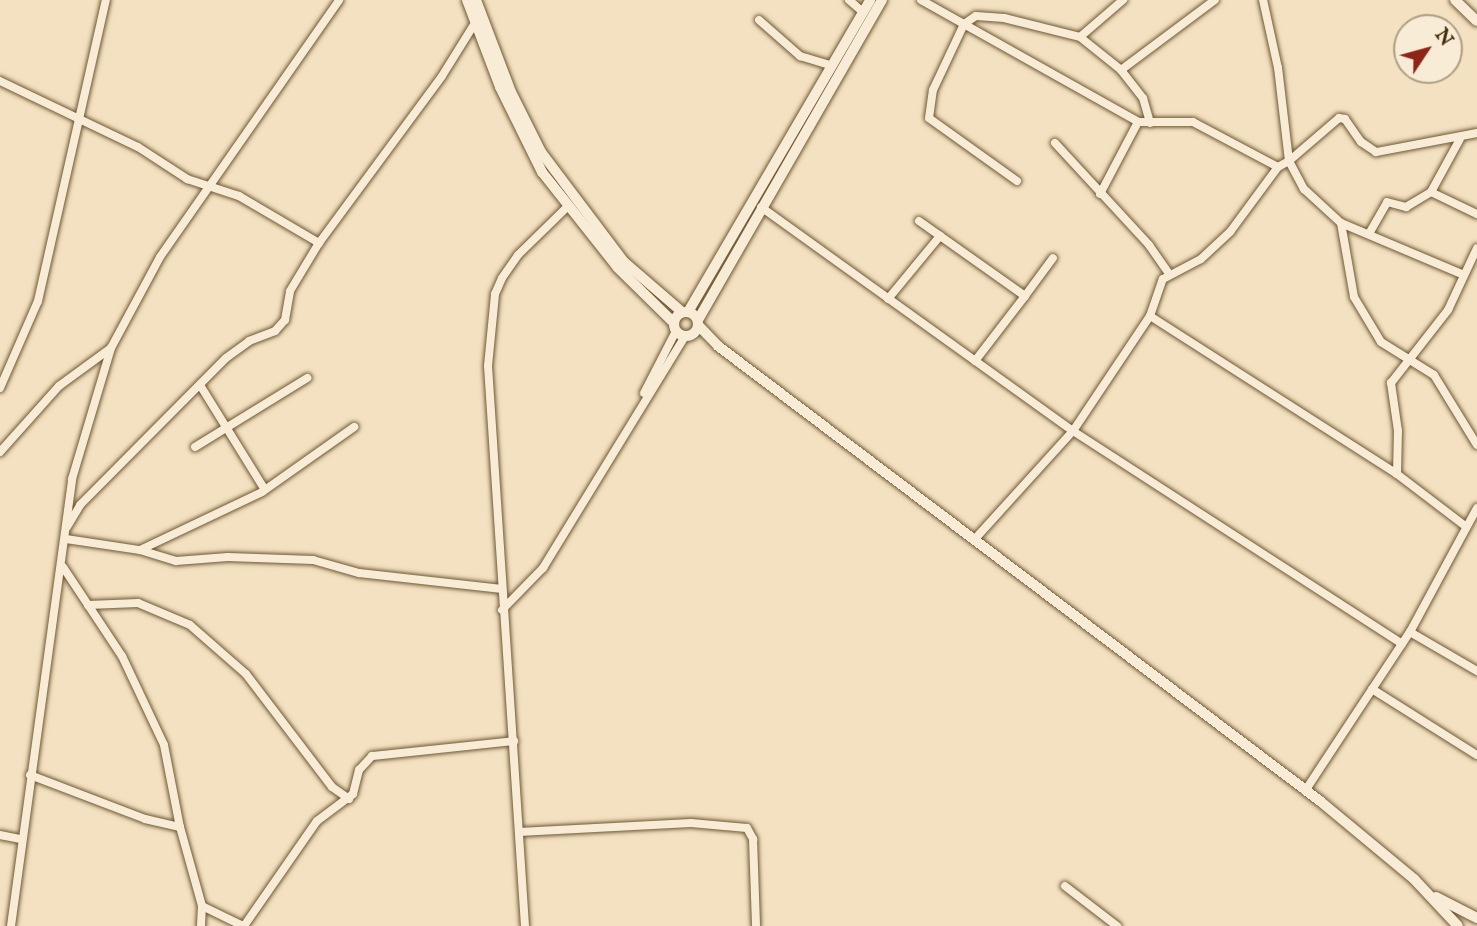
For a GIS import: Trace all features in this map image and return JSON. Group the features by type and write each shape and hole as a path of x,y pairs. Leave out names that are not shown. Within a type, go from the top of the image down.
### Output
{"street":[{"path":"0,388 38,301 106,0"},
{"path":"12,926 20,839 63,567 72,479 111,348 160,257 339,0"},
{"path":"467,0 519,132 568,206 618,268 681,331 718,346"},
{"path":"476,0 511,92 541,152 623,261 698,323 718,346 1305,791 1427,892 1456,925 1477,925"},
{"path":"849,0 863,12"},
{"path":"502,610 543,568 681,331 685,312 870,0"},
{"path":"502,600 531,576 553,546 681,331 698,323 761,208 882,0"},
{"path":"920,0 1138,122 1193,122 1278,167"},
{"path":"1080,37 1124,0"},
{"path":"1121,69 1215,0"},
{"path":"1263,0 1278,68 1289,161 1304,189 1341,223 1370,232 1462,274"},
{"path":"1455,0 1477,21"},
{"path":"1017,181 929,118 933,90 964,24 976,16 1004,18 1080,37 1121,69 1143,98 1150,122"},
{"path":"759,20 800,56 832,66"},
{"path":"67,527 80,505 226,358 249,341 275,331 285,320 290,291 319,243 442,76 475,23"},
{"path":"0,80 80,118 187,179 239,196 319,243"},
{"path":"974,540 1073,431 1150,316 1163,279 1201,259 1230,232 1278,167 1289,161 1339,118 1345,119 1361,142 1376,152 1460,139 1477,133"},
{"path":"1100,194 1138,122"},
{"path":"1370,232 1387,202 1406,206 1431,192 1460,139"},
{"path":"1055,143 1149,245 1170,274"},
{"path":"1431,192 1477,214"},
{"path":"525,926 514,741 502,610 488,366 495,294 518,255 568,206"},
{"path":"761,208 1073,431 1402,644"},
{"path":"919,221 1025,296"},
{"path":"1341,223 1354,298 1385,349 1434,375 1477,445"},
{"path":"888,299 940,236"},
{"path":"1397,474 1398,431 1391,383 1448,310 1462,274 1477,248"},
{"path":"975,361 1054,258"},
{"path":"1150,316 1397,474 1464,525"},
{"path":"0,452 60,386 111,348"},
{"path":"195,447 307,378"},
{"path":"200,385 265,490"},
{"path":"140,550 265,490 354,426"},
{"path":"1305,791 1402,644 1464,525 1477,508"},
{"path":"66,539 140,550 176,561 228,557 313,560 359,573 502,589"},
{"path":"63,567 129,668 164,745 180,827 202,906 201,926"},
{"path":"88,605 138,603 190,625 246,674 332,787 349,799"},
{"path":"1409,632 1477,671"},
{"path":"1372,690 1477,755"},
{"path":"202,906 244,926 317,821 349,799 364,763 381,752 514,741"},
{"path":"30,775 145,819 180,827"},
{"path":"519,832 691,824 747,828 752,839 756,926"},
{"path":"0,835 20,839"},
{"path":"1065,886 1118,926"},
{"path":"1427,892 1477,918"}]}
